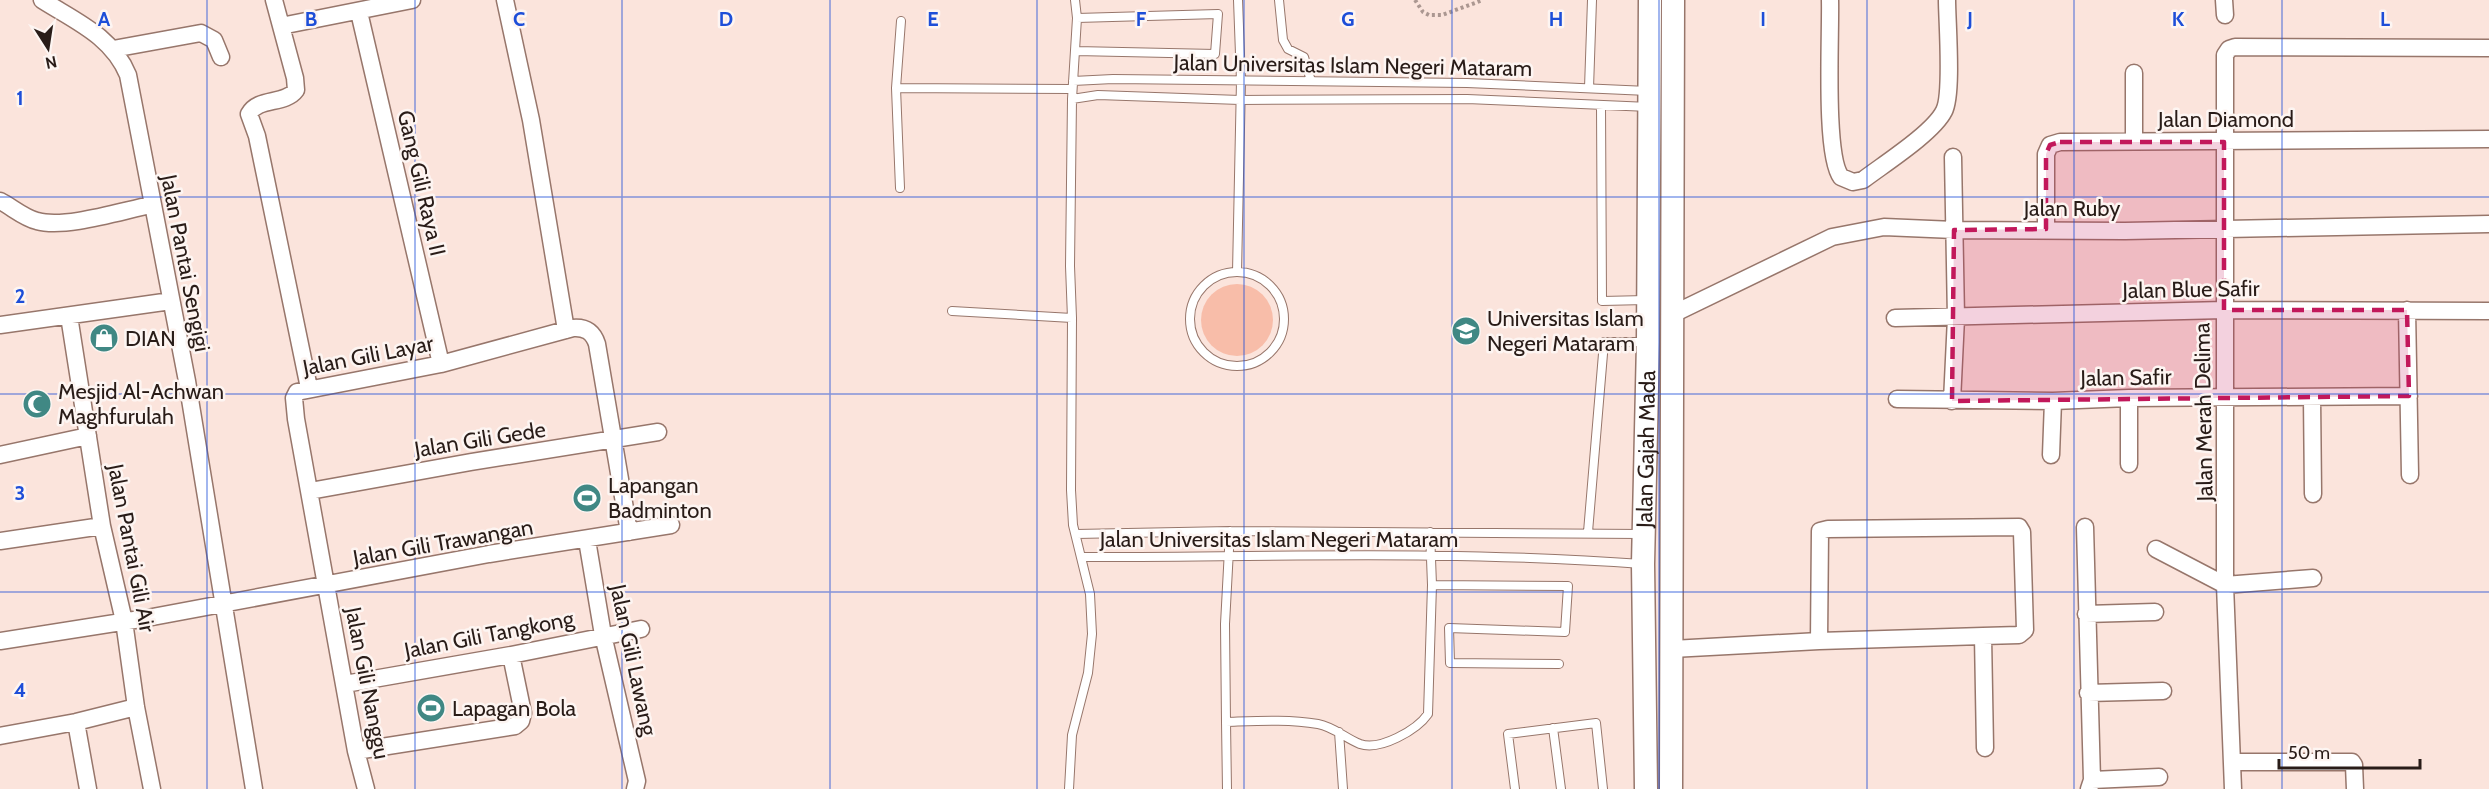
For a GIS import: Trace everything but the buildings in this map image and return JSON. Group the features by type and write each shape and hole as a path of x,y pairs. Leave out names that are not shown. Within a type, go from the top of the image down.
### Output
{"main road":[{"name":"Jalan Gajah Mada","path":"1646,789 1643,534 1648,342 1650,0"},
{"name":"Jalan Gajah Mada","path":"1671,789 1673,0"},
{"path":"1646,721 1671,720"}],"street":[{"name":"Jalan Pantai Sengigi","path":"42,0 97,34 113,49 128,75 151,205 187,381 254,789"},
{"path":"274,0 295,78 296,90 285,98 256,106 249,114 256,136 309,388"},
{"path":"281,26 412,0"},
{"path":"505,0 531,120 566,330"},
{"path":"1830,0 1833,161 1837,172 1844,179 1853,182 1863,180 1926,132 1944,111 1948,73 1947,0"},
{"name":"Gang Gili Raya II","path":"359,12 441,364"},
{"path":"113,49 201,33 214,40 221,57"},
{"name":"Jalan Merah Delima","path":"2233,789 2225,585 2227,398 2224,310 2225,55 2229,49 2235,47 2489,48"},
{"path":"2134,73 2134,141"},
{"name":"Jalan Diamond","path":"2046,230 2046,154 2050,146 2060,142 2489,139"},
{"path":"1952,401 1956,318 1953,157"},
{"path":"0,201 34,220 45,223 73,221 151,205"},
{"name":"Jalan Ruby","path":"1673,314 1832,237 1884,227 1954,230 2125,231 2489,224"},
{"path":"1,326 171,301"},
{"name":"Jalan Blue Safir","path":"1895,318 2224,310 2489,311"},
{"path":"2407,310 2410,475"},
{"name":"Jalan Pantai Gili Air","path":"69,316 102,526 124,621 136,707 152,789"},
{"name":"Jalan Gili Layar","path":"327,586 294,398 299,391 441,364 579,328 593,335 597,344 613,440"},
{"name":"Jalan Safir","path":"1897,399 2053,401 2129,398 2409,396"},
{"path":"2312,397 2313,494"},
{"path":"2129,398 2129,464"},
{"path":"2052,455 2053,401"},
{"name":"Jalan Gili Gede","path":"310,491 658,432"},
{"path":"0,455 88,436"},
{"path":"613,440 628,532"},
{"name":"Jalan Gili Trawangan","path":"0,641 327,586 489,554 671,525"},
{"path":"0,541 102,526"},
{"path":"1672,649 1819,641 2019,635 2025,630 2022,532 2019,527 1828,529 1820,531 1819,641"},
{"path":"2085,527 2091,784 2159,777"},
{"name":"Jalan Gili Lawang","path":"587,540 603,635 637,781 635,789"},
{"path":"2156,549 2225,585 2313,578"},
{"name":"Jalan Gili Nanggu","path":"327,586 356,752 366,789"},
{"path":"2086,614 2155,612"},
{"name":"Jalan Gili Tangkong","path":"345,684 511,655 641,629"},
{"path":"1983,636 1985,748"},
{"path":"356,752 515,726 521,721 523,713 511,655"},
{"path":"2088,693 2163,691"},
{"path":"0,736 76,722 136,707"},
{"path":"76,722 88,789"},
{"path":"2233,762 2352,762 2355,789"}],"lane":[{"path":"896,88 1072,85 1076,51 1075,0"},
{"path":"1236,272 1241,81 1238,0"},
{"path":"1279,0 1283,40 1288,49 1304,57 1311,81"},
{"path":"1589,88 1592,0"},
{"path":"1076,51 1215,54 1218,14 1077,18"},
{"path":"900,188 896,88 901,21"},
{"name":"Jalan Universitas Islam Negeri Mataram","path":"1643,564 1585,560 1431,557 1082,557 1076,534 1071,490 1072,85 1113,79 1467,83 1589,88 1650,99"},
{"name":"Jalan Universitas Islam Negeri Mataram","path":"1072,99 1098,95 1240,100 1467,99 1600,105 1650,99"},
{"path":"1600,105 1602,301 1648,300"},
{"path":"1236,272 1251,274 1274,289 1281,302 1284,316 1283,330 1277,343 1267,355 1252,363 1236,366 1220,363 1206,355 1195,342 1190,327 1190,311 1196,295 1206,283 1220,275 1236,272"},
{"path":"951,311 1072,318"},
{"path":"1588,532 1604,342 1648,342"},
{"path":"1227,789 1226,624 1230,531"},
{"name":"Jalan Universitas Islam Negeri Mataram","path":"1076,534 1230,531 1643,534"},
{"path":"1226,722 1304,722 1322,725 1363,745 1384,743 1408,733 1422,723 1428,714 1432,585 1430,532"},
{"path":"1069,789 1072,735 1088,673 1092,634 1090,594 1082,557"},
{"path":"1432,585 1568,586 1566,632 1449,628 1450,663 1559,664"},
{"path":"1515,789 1508,734 1596,723 1603,789"},
{"path":"1553,728 1562,789"},
{"path":"1339,732 1343,789"}],"path":[{"path":"1415,0 1423,12 1435,16 1483,0"}],"highlighted area":[{"path":"2060,142 2224,142 2224,310 2407,310 2409,396 1952,401 1954,230 2046,229 2046,154 2050,145"}],"shaded area":[{"path":"1230,284 1244,284 1263,294 1273,313 1273,327 1263,346 1244,356 1230,356 1211,346 1201,327 1201,313 1211,294"}],"place":[{"name":"Universitas Islam Negeri Mataram","path":"1466,331"},
{"name":"DIAN","path":"104,338"},
{"name":"Mesjid Al-Achwan Maghfurulah","path":"37,404"},
{"name":"Lapangan Badminton","path":"587,498"},
{"name":"Lapagan Bola","path":"431,708"}]}
